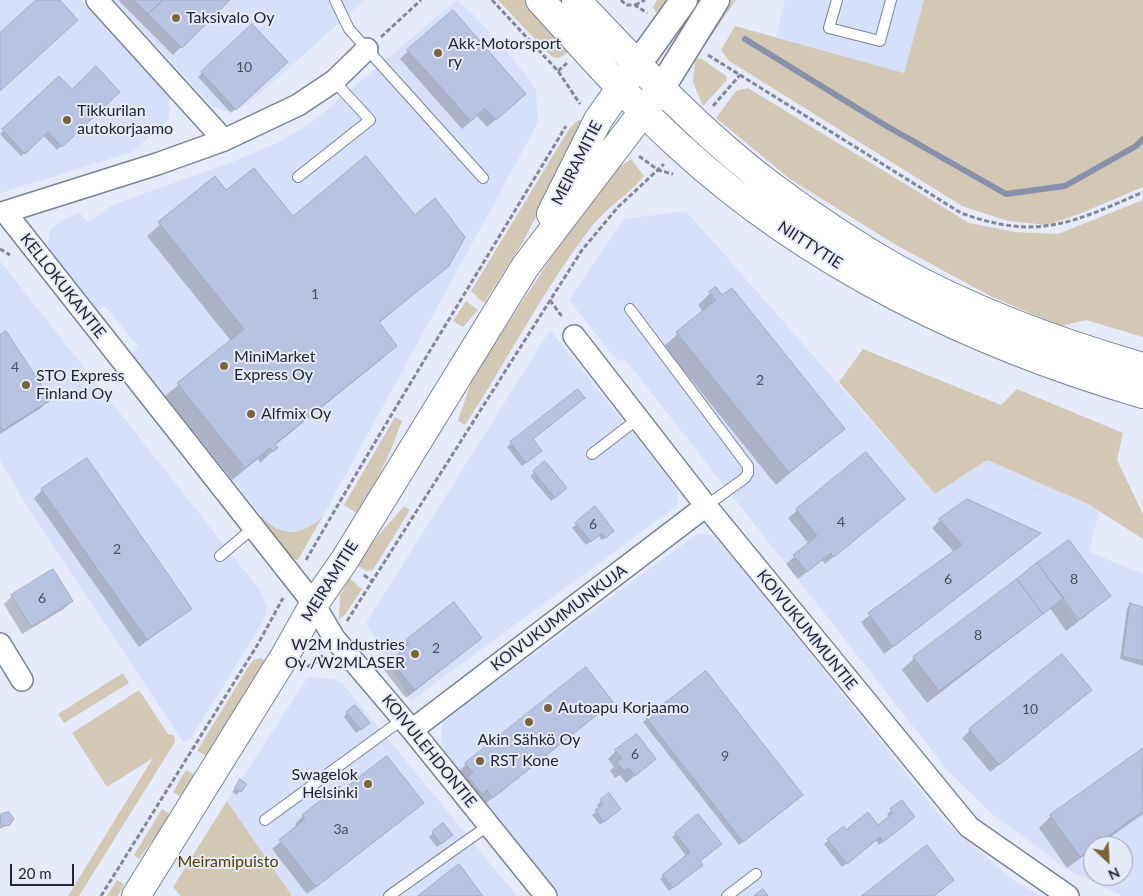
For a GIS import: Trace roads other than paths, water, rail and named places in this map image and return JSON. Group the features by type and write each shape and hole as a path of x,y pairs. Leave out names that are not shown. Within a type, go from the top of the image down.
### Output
{"main road":[{"name":"NIITTYTIE","path":"540,0 621,88 679,146 750,204 823,255 888,293 1007,347 1088,378 1143,394"},
{"name":"NIITTYTIE","path":"576,0 697,124 773,187 897,269 1020,326 1095,353 1143,367"},
{"name":"MEIRAMITIE","path":"136,896 283,659 314,604 344,561 525,267 598,120 638,64"},
{"name":"MEIRAMITIE","path":"525,267 662,87"}],"street":[{"path":"97,0 224,140"},
{"path":"638,64 684,0"},
{"path":"662,87 716,0"},
{"name":"KELLOKUKANTIE","path":"314,604 2,212 157,164 224,140 298,105 334,81 367,50"},
{"name":"KOIVUKUMMUNTIE","path":"574,336 706,506 969,827 1068,896"},
{"name":"KOIVUKUMMUNKUJA","path":"408,724 706,506"},
{"name":"KOIVULEHDONTIE","path":"314,604 334,638 408,724 546,896"},
{"path":"0,644 22,680"}],"lane":[{"path":"335,0 349,29 483,178"},
{"path":"837,0 829,28 880,41 891,0"},
{"path":"298,177 370,120 334,81"},
{"path":"630,309 748,466 748,473 745,478 706,506"},
{"path":"592,454 639,418"},
{"path":"220,556 253,528"},
{"path":"265,820 408,724"},
{"path":"388,896 489,825"},
{"path":"727,896 756,874"}],"waterway":[{"path":"745,39 883,124 1006,194 1065,186 1136,146 1143,139"}],"place":[{"name":"Taksivalo Oy","path":"176,18"},
{"name":"Akk-Motorsport ry","path":"438,53"},
{"name":"Tikkurilan autokorjaamo","path":"67,120"},
{"name":"MiniMarket Express Oy","path":"224,366"},
{"name":"STO Express Finland Oy","path":"26,385"},
{"name":"Alfmix Oy","path":"251,414"},
{"name":"W2M Industries Oy /W2MLASER","path":"415,654"},
{"name":"Autoapu Korjaamo","path":"548,708"},
{"name":"Akin Sähkö Oy","path":"529,722"},
{"name":"RST Kone","path":"480,761"},
{"name":"Swagelok Helsinki","path":"368,784"}],"park label":[{"name":"Meiramipuisto","path":"228,862"}]}
